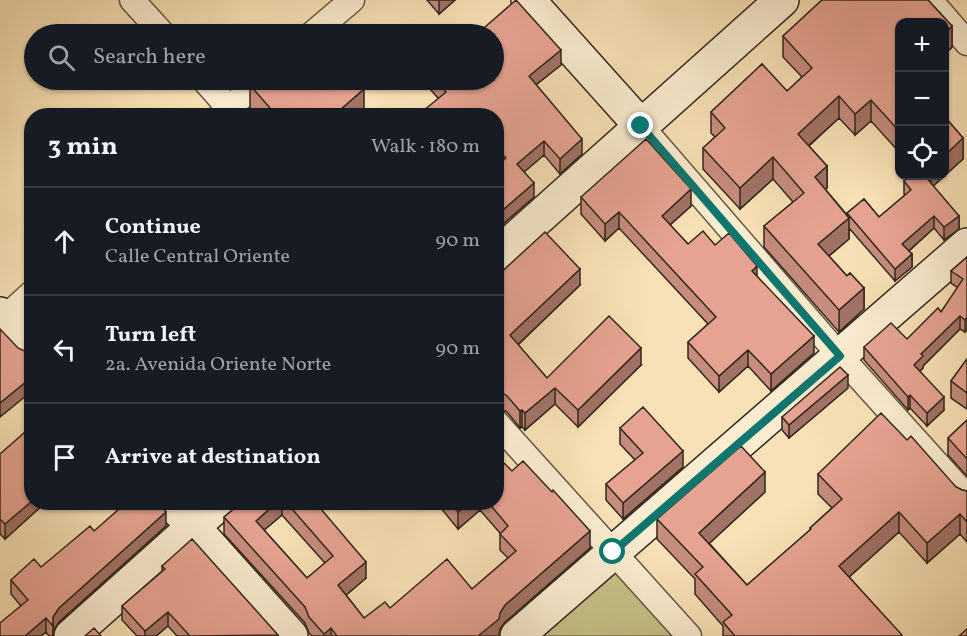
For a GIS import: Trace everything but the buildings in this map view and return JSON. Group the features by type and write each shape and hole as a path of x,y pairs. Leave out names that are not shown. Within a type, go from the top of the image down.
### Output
{"main road":[{"path":"528,0 641,126"},
{"path":"504,249 782,0"},
{"path":"517,636 967,245"},
{"path":"1,318 24,341"},
{"path":"178,510 291,636"},
{"path":"71,636 213,510"}],"street":[{"path":"132,0 154,24"},
{"path":"324,24 352,0"},
{"path":"930,0 967,43"},
{"path":"211,90 224,108"},
{"path":"233,108 251,90"},
{"path":"641,126 840,356 967,497"},
{"path":"1,318 24,299"},
{"path":"504,431 689,636"}],"shaded area":[{"path":"615,565 678,636 534,636"}],"route":[{"path":"613,552 840,356 641,126"}]}
